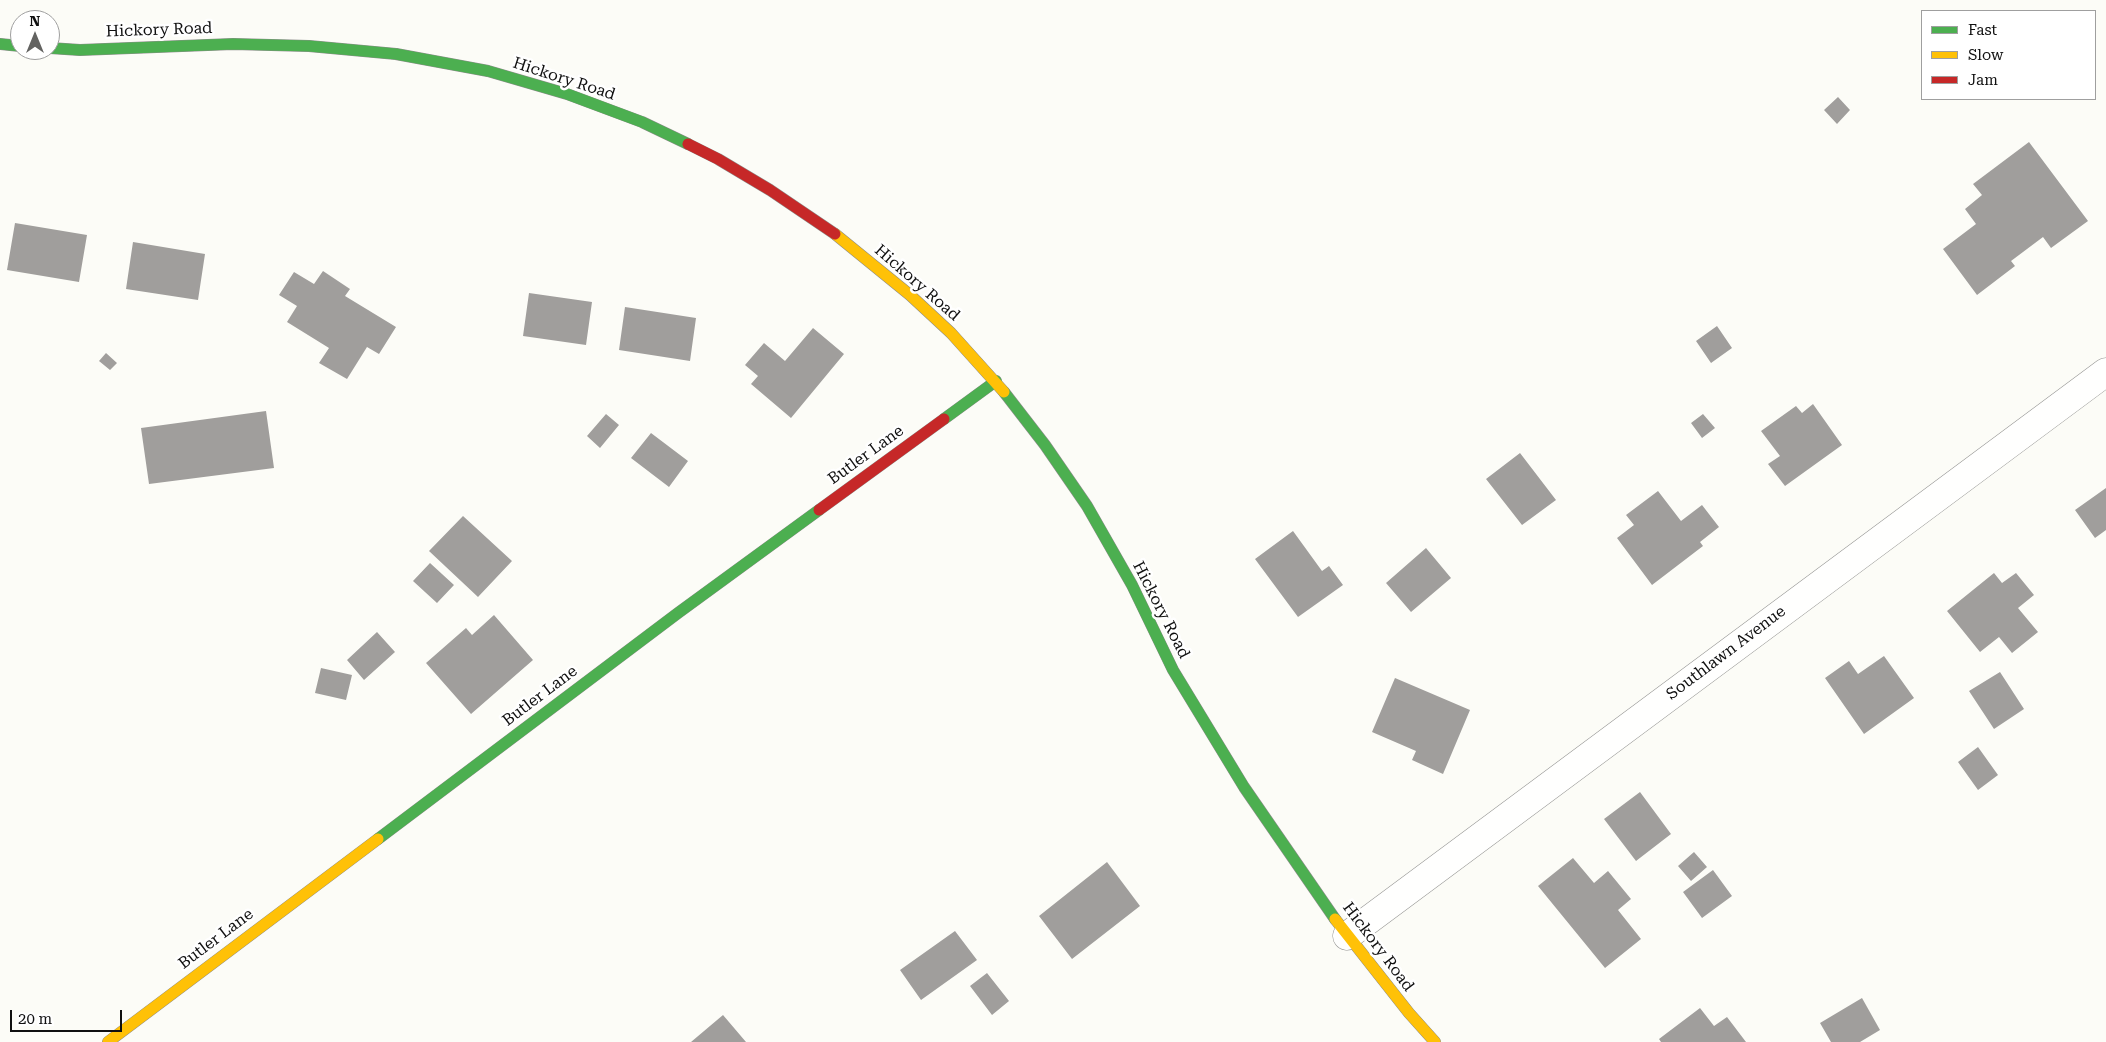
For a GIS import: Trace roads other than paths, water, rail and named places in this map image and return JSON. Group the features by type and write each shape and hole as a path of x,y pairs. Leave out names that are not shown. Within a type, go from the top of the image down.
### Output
{"main road":[{"name":"Hickory Road","path":"60,49 80,50 233,44 310,46 396,54 478,69 567,94 642,122 718,159 809,216 910,295 951,333 996,381 1045,445 1087,506 1132,585 1173,670 1244,787 1347,936 1435,1042"},
{"name":"Butler Lane","path":"108,1042 678,613 996,381"}],"street":[{"name":"Southlawn Avenue","path":"1347,936 2106,372"}]}
